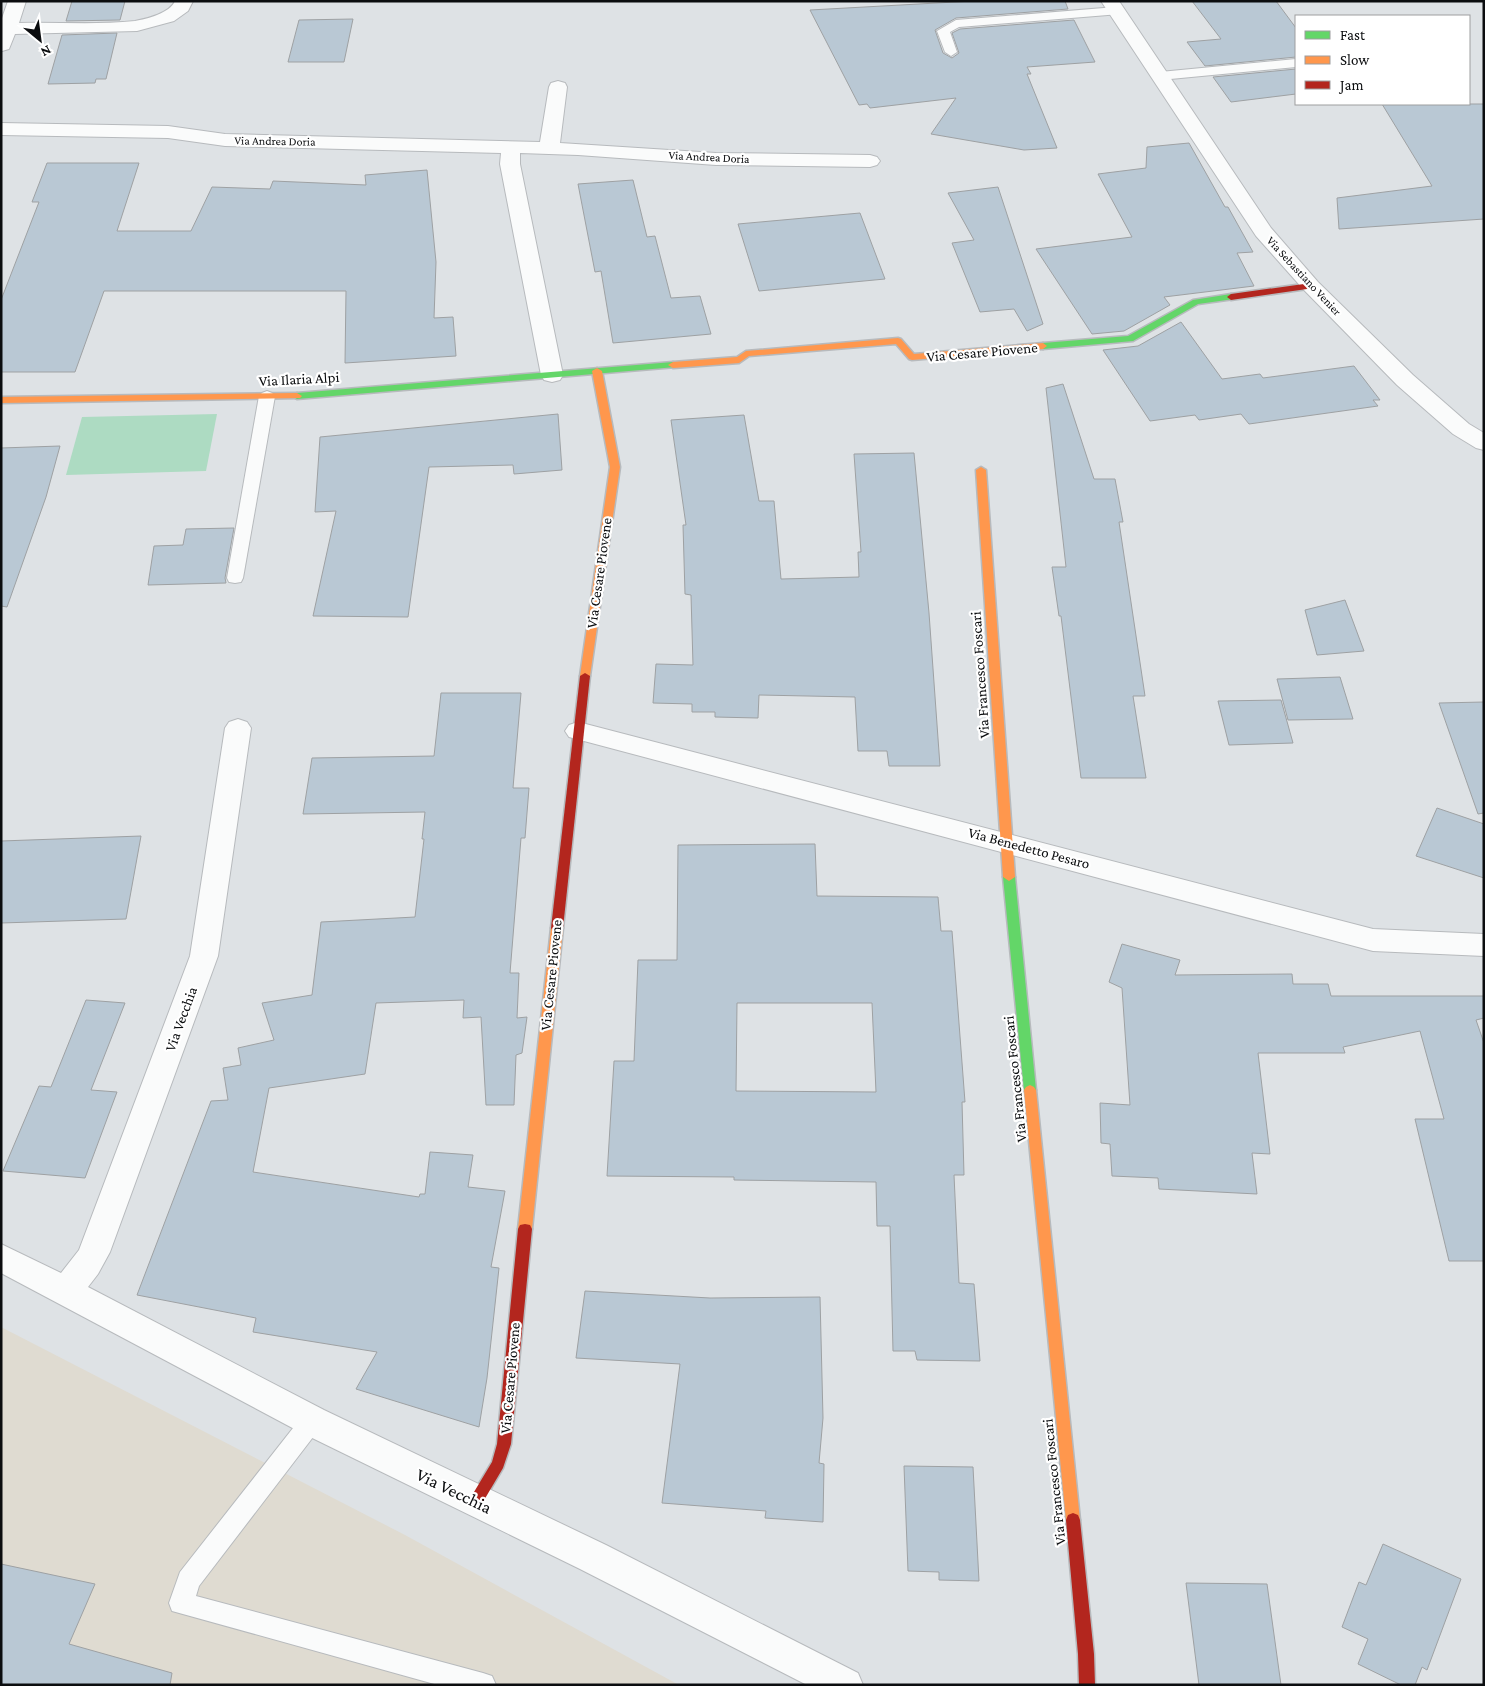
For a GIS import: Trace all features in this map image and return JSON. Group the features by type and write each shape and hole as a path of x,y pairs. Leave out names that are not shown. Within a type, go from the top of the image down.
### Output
{"street":[{"path":"1,46 16,1"},
{"path":"6,29 137,26 168,17 182,7 184,1"},
{"name":"Via Sebastiano Venier","path":"1113,6 1263,232 1311,286 1405,380 1461,429 1484,443"},
{"path":"549,148 558,87"},
{"name":"Via Andrea Doria","path":"1,129 168,132 225,140 549,148 716,159 870,161"},
{"path":"512,147 510,164 552,375"},
{"name":"Via Cesare Piovene","path":"475,1502 498,1464 504,1444 526,1217 578,731 602,541 615,467 597,371 739,360 746,354 898,341 912,357 1130,339 1196,302 1311,286"},
{"name":"Via Ilaria Alpi","path":"1,400 267,396 597,371"},
{"name":"Via Francesco Foscari","path":"981,470 1006,842 1088,1685"},
{"name":"Via Vecchia","path":"65,1291 87,1265 94,1252 204,956 238,728"},
{"name":"Via Benedetto Pesaro","path":"578,731 1373,940 1484,945"},
{"name":"Via Vecchia","path":"1,1257 312,1421 475,1502 593,1557 845,1685"}],"lane":[{"name":"Via Sebastiano Venier","path":"951,52 943,31 956,24 1113,6"},
{"path":"1160,76 1295,63"},
{"path":"235,578 267,396"},
{"path":"312,1421 188,1580 181,1603 483,1685"}],"shaded area":[{"path":"1,1327 405,1535 679,1685 1,1685"}],"green space":[{"path":"217,414 206,471 66,475 82,417"}],"building":[{"path":"72,1 125,1 120,20 66,21"},
{"path":"973,1 1065,1 1068,9 956,18 935,30 943,53 952,58 959,53 952,33 960,29 1074,20 1095,62 1027,67 1031,74 1027,74 1057,148 1024,150 931,134 956,98 870,108 867,104 859,105 810,10"},
{"path":"1192,1 1276,1 1295,27 1295,57 1205,66 1187,42 1221,39"},
{"path":"353,19 344,62 288,62 299,20"},
{"path":"117,33 106,79 96,79 95,83 48,84 62,35"},
{"path":"1295,69 1295,94 1231,102 1213,77"},
{"path":"1484,104 1484,219 1339,229 1337,198 1432,186 1383,105"},
{"path":"1189,143 1253,252 1237,253 1254,286 1164,297 1170,305 1124,331 1092,334 1036,249 1132,237 1098,174 1146,168 1147,147"},
{"path":"47,163 139,163 117,231 191,231 212,187 270,189 273,181 366,185 365,175 427,170 436,262 434,318 453,317 456,356 345,363 346,291 104,291 75,372 1,372 1,300 39,202 32,202"},
{"path":"633,180 647,237 655,236 671,298 700,296 711,334 613,343 601,271 595,272 578,184"},
{"path":"998,187 1043,324 1027,331 1014,309 980,312 952,243 974,240 948,193"},
{"path":"860,213 885,279 759,291 738,224"},
{"path":"1181,322 1222,379 1260,374 1263,378 1354,366 1380,400 1373,400 1378,406 1249,424 1241,414 1199,420 1195,415 1150,421 1103,350 1138,346"},
{"path":"1063,384 1094,479 1115,479 1123,522 1119,522 1145,696 1133,696 1146,778 1081,778 1061,616 1059,616 1052,567 1066,567 1046,388"},
{"path":"558,414 562,470 514,474 513,465 429,467 408,617 313,616 336,511 315,512 320,437"},
{"path":"744,415 759,501 774,501 781,579 859,577 858,552 861,552 854,454 914,453 929,613 940,766 889,766 887,751 858,751 855,697 759,695 758,718 715,717 715,712 692,712 692,704 653,703 656,664 693,665 691,595 685,594 683,525 686,525 671,420"},
{"path":"60,446 46,497 7,607 1,606 1,448"},
{"path":"234,528 225,578 226,583 148,585 154,546 183,545 186,529"},
{"path":"1345,600 1364,651 1317,655 1305,610"},
{"path":"1340,677 1353,719 1288,720 1277,679"},
{"path":"441,693 521,693 513,788 529,788 525,838 521,838 510,973 519,973 517,1018 527,1017 522,1053 516,1055 514,1105 486,1105 481,1017 463,1018 464,1000 376,1003 365,1074 269,1088 253,1172 419,1197 420,1194 425,1194 430,1152 473,1155 468,1187 505,1191 491,1267 499,1268 487,1378 479,1427 356,1389 377,1352 253,1332 256,1318 137,1295 211,1101 228,1100 223,1068 241,1065 238,1048 274,1040 262,1003 312,995 321,922 415,917 424,839 422,839 425,812 303,814 312,758 434,756"},
{"path":"1281,700 1293,743 1229,745 1218,701"},
{"path":"1484,702 1484,813 1478,814 1439,703"},
{"path":"1437,808 1484,824 1484,878 1416,856"},
{"path":"141,836 126,919 1,923 1,841"},
{"path":"815,844 817,896 938,897 941,931 952,931 965,1102 962,1102 964,1175 954,1175 959,1283 974,1284 980,1361 917,1360 915,1351 893,1351 890,1226 877,1226 876,1182 734,1180 734,1177 607,1176 614,1061 634,1061 638,960 677,960 678,845","holes":["737,1003 872,1003 876,1092 736,1091"]},
{"path":"1122,944 1180,960 1175,975 1292,974 1293,984 1328,984 1331,996 1484,996 1484,1018 1476,1020 1484,1043 1484,1261 1449,1261 1415,1119 1444,1119 1420,1031 1343,1047 1345,1053 1258,1053 1270,1154 1252,1153 1257,1194 1159,1189 1158,1178 1112,1176 1110,1144 1101,1143 1100,1103 1130,1105 1122,988 1109,982"},
{"path":"86,1000 125,1003 91,1090 117,1092 85,1178 3,1171 39,1086 51,1087"},
{"path":"585,1291 710,1298 820,1297 823,1418 819,1463 824,1464 823,1522 765,1518 766,1511 662,1503 680,1364 576,1358"},
{"path":"904,1466 973,1467 979,1581 939,1580 939,1572 908,1571"},
{"path":"1383,1544 1461,1579 1427,1670 1422,1667 1415,1685 1401,1685 1358,1664 1368,1639 1342,1627 1359,1582 1366,1585"},
{"path":"1,1564 95,1584 69,1644 172,1673 170,1685 1,1685"},
{"path":"1186,1583 1267,1584 1281,1685 1199,1685"}],"traffic: fast":[{"path":"1043,346 1130,339 1196,302 1231,297"},
{"path":"297,396 673,365"},
{"path":"1009,877 1030,1090"}],"traffic: slow":[{"path":"673,365 739,360 746,354 898,341 912,357 1043,346"},
{"path":"585,676 615,467 597,371"},
{"path":"1,400 297,396"},
{"path":"981,470 1009,877"},
{"path":"525,1229 557,928"},
{"path":"1030,1090 1073,1520"}],"traffic: jam":[{"path":"1231,297 1311,286"},
{"path":"557,928 585,676"},
{"path":"475,1502 498,1464 504,1444 525,1229"},
{"path":"1073,1520 1086,1654 1087,1685"}]}
